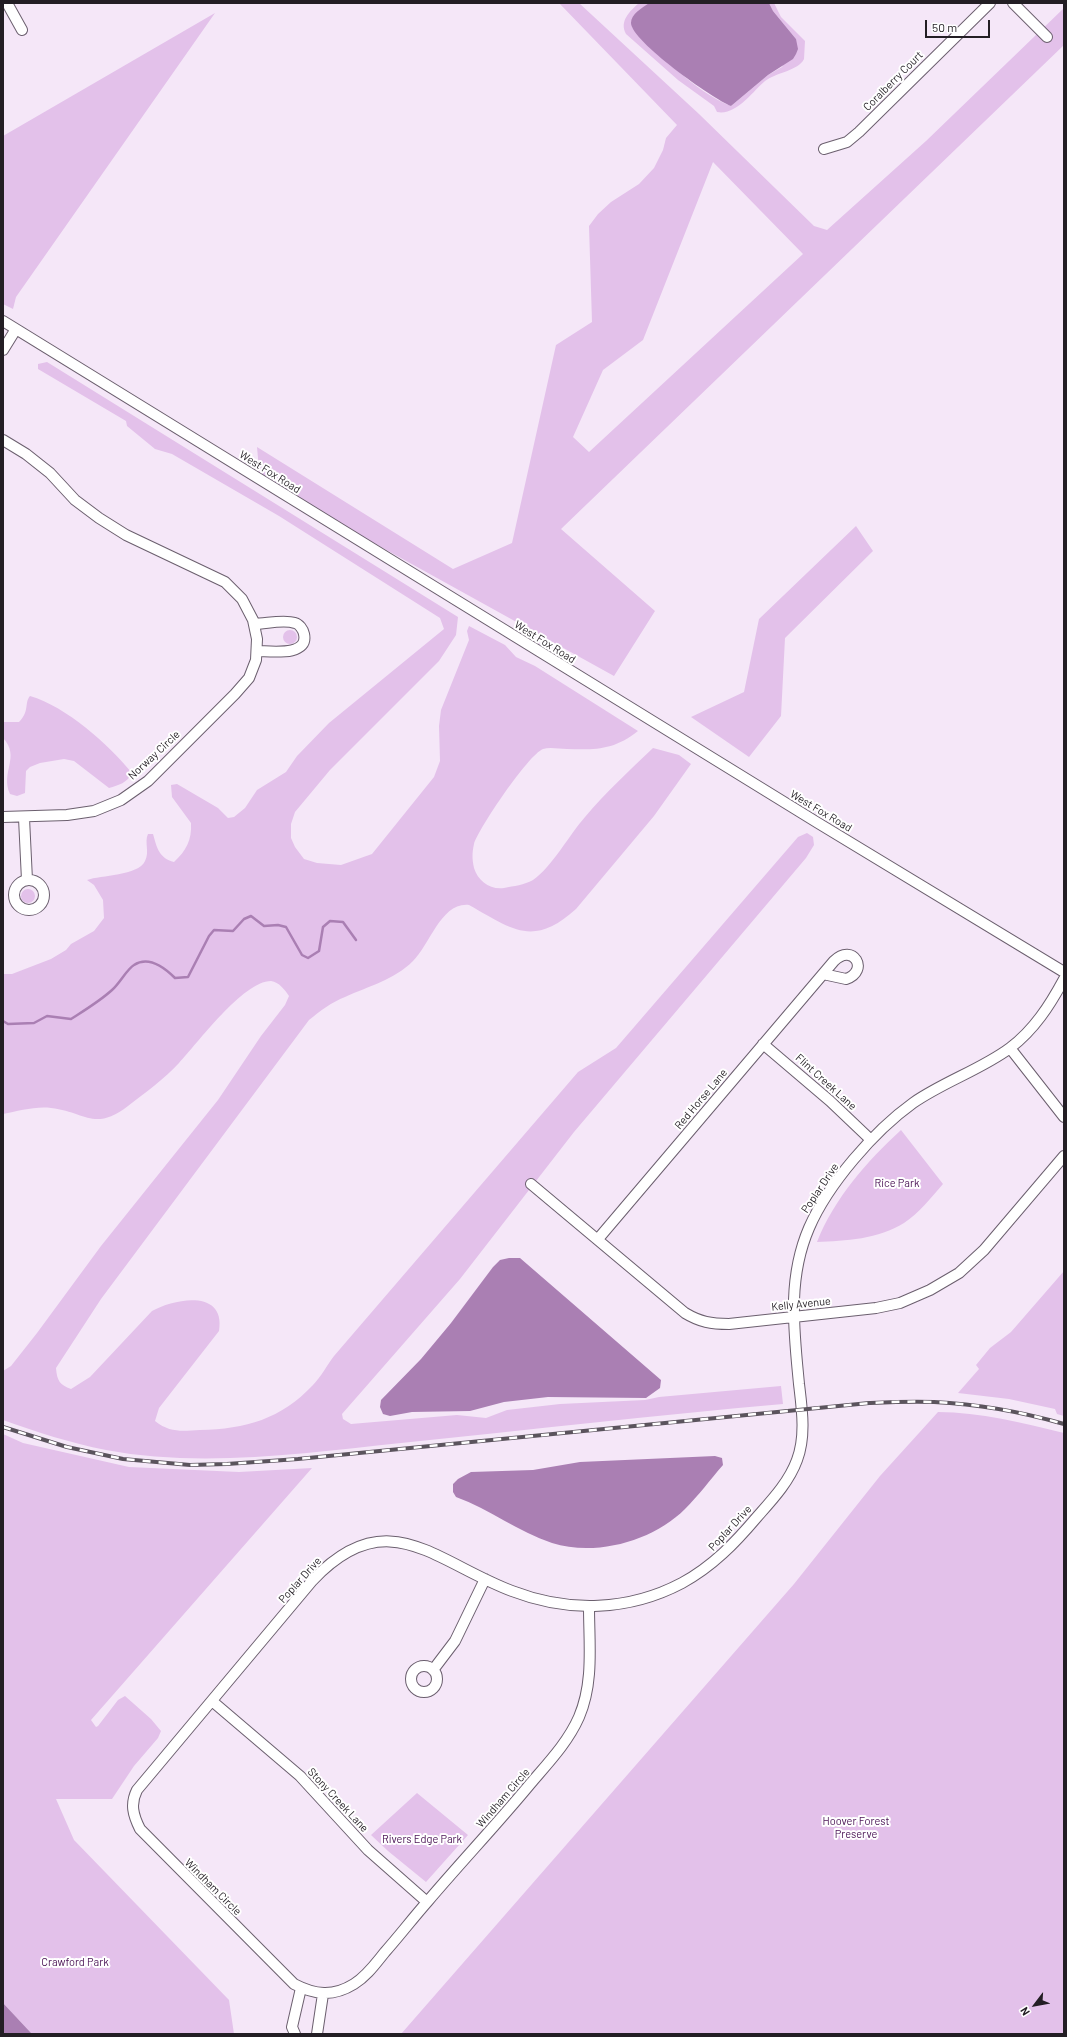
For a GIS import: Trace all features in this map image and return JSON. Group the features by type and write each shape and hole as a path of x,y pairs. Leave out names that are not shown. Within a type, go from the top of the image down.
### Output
{"street":[{"path":"7,3 22,30"},
{"name":"Coralberry Court","path":"824,149 847,142 859,132 990,3"},
{"path":"1013,3 1047,37"},
{"name":"West Fox Road","path":"3,321 784,802 1064,972"},
{"path":"3,350 16,329"},
{"name":"Norway Circle","path":"3,440 26,454 50,473 75,500 99,518 126,535 225,582 242,599 254,624 257,651 256,660 249,678 235,694 148,781 121,800 94,811 67,815 24,818 3,817"},
{"path":"254,624 294,622 302,627 305,636 302,644 295,650 257,651"},
{"path":"24,818 27,880"},
{"name":"Red Horse Lane","path":"598,1239 823,974"},
{"name":"Poplar Drive","path":"138,1790 312,1581 334,1560 347,1552 364,1545 380,1542 409,1544 432,1552 485,1579 527,1597 566,1605 588,1607 611,1606 636,1601 667,1590 695,1576 725,1553 784,1484 797,1460 802,1441 803,1428 793,1317 793,1297 796,1271 808,1230 818,1209 831,1190 871,1140 892,1120 913,1103 1010,1048 1037,1023 1064,979"},
{"name":"Flint Creek Lane","path":"763,1044 830,1101 871,1140"},
{"path":"1010,1048 1063,1113"},
{"name":"Kelly Avenue","path":"531,1184 685,1313 697,1320 709,1324 729,1324 876,1308 914,1297 945,1282 963,1269 984,1250 1064,1156"},
{"path":"433,1670 455,1641 485,1579"},
{"name":"Windham Circle","path":"138,1790 132,1801 133,1809 135,1818 145,1835 283,1974 301,1988 323,1994 344,1989 364,1977 427,1902 507,1813 560,1748 579,1717 585,1696 590,1670 588,1607"},
{"name":"Stony Creek Lane","path":"212,1701 304,1780 368,1850 427,1902"},
{"path":"295,2034 292,2027 301,1988"},
{"path":"317,2034 323,1994"}],"green space":[{"path":"559,3 579,3 699,114 814,226 827,230 926,141 1064,8 1064,45 561,529 655,611 614,676 260,480 257,447 453,569 512,543 556,345 592,322 589,226 598,214 611,202 639,184 654,168 663,150 666,138 677,125","holes":["713,162 803,254 589,452 573,437 603,370 643,340"]},
{"path":"639,3 649,3 633,17 632,27 665,60 691,82 717,99 731,106 768,75 782,67 796,39 773,11 769,3 774,3 781,17 805,41 804,59 792,69 775,75 765,81 737,107 724,112 717,112 714,106 678,80 626,34 624,25 626,17"},
{"path":"215,13 16,297 13,309 3,304 3,136"},
{"path":"47,362 458,617 456,635 439,661 330,770 295,812 291,824 291,838 295,847 304,859 317,863 341,865 372,854 434,777 440,761 439,726 441,710 469,640 467,631 469,626 505,645 516,657 535,666 638,731 621,742 604,748 546,748 536,754 516,777 494,808 474,844 472,856 474,868 478,877 485,884 494,888 504,888 526,883 540,875 593,808 618,781 653,748 679,755 691,764 654,816 576,909 561,921 547,928 535,931 522,931 510,927 469,905 459,906 451,910 443,917 419,954 406,968 381,982 335,1001 309,1020 101,1299 56,1368 57,1376 60,1382 64,1386 71,1389 90,1377 152,1311 173,1303 197,1300 207,1303 215,1308 219,1318 219,1331 159,1408 155,1421 166,1428 187,1431 233,1427 262,1420 275,1414 301,1397 316,1382 334,1356 578,1072 616,1048 798,837 807,833 813,837 814,845 806,858 574,1132 460,1279 342,1414 343,1419 351,1424 457,1415 486,1418 507,1410 560,1404 645,1400 659,1397 781,1386 783,1404 328,1451 254,1457 216,1458 179,1458 106,1450 54,1437 3,1420 3,1371 11,1366 101,1246 218,1100 261,1036 285,1005 289,996 284,989 271,981 260,984 247,991 221,1015 167,1075 128,1106 107,1118 90,1118 51,1108 27,1109 3,1114 3,974 12,974 51,959 66,950 71,944 94,931 104,918 103,900 94,885 87,880 135,870 141,866 146,858 148,834 153,834 159,852 165,858 174,862 178,858 185,849 189,840 191,823 172,797 171,785 177,784 218,808 228,818 234,817 245,808 257,790 286,772 297,756 329,723 444,629 440,618 279,516 172,454 155,449 127,426 126,421 38,369 38,364"},
{"path":"856,526 873,551 785,638 781,716 749,757 691,717 744,692 759,619"},
{"path":"290,630 295,632 297,637 295,642 290,644 285,642 283,637 285,632"},
{"path":"30,696 44,701 58,709 86,728 99,739 132,773 128,779 109,788 74,761 64,759 40,763 30,767 26,771 25,793 17,796 10,794 7,779 10,752 8,745 3,738 3,722 19,722 25,714 27,701"},
{"path":"28,889 33,891 35,896 33,901 28,903 23,901 21,896 23,891"},
{"name":"Rice Park","path":"901,1130 943,1184 915,1215 904,1223 884,1233 862,1238 817,1242 824,1226 842,1196 864,1168"},
{"path":"1064,1271 1064,1416 1057,1414 1055,1409 1009,1399 958,1393 979,1369 976,1365 990,1348 1011,1332"},
{"name":"Hoover Forest Preserve","path":"938,1412 954,1412 986,1416 1064,1433 1064,2034 401,2034 794,1584 880,1476"},
{"name":"Crawford Park","path":"3,1434 23,1443 129,1467 239,1472 312,1468 91,1720 96,1727 98,1726 118,1700 125,1696 151,1719 161,1731 158,1738 134,1766 112,1799 56,1799 74,1840 229,2000 234,2034 32,2034 3,2003"},
{"name":"Rivers Edge Park","path":"417,1793 468,1835 426,1882 371,1835"}],"shaded area":[{"path":"649,3 769,3 773,11 796,39 798,49 793,59 768,75 731,106 708,93 674,69 644,43 635,31 631,20 637,12"},
{"path":"520,1258 661,1380 660,1388 646,1398 548,1397 504,1402 470,1411 412,1412 390,1416 383,1414 380,1407 381,1400 421,1359 451,1323 493,1267 500,1260"},
{"path":"715,1456 722,1458 723,1465 690,1504 672,1520 657,1530 640,1538 605,1547 569,1547 552,1543 527,1533 481,1508 456,1497 453,1492 453,1484 458,1479 471,1472 533,1470 580,1462"},
{"path":"3,2003 32,2034 3,2034"}],"waterway":[{"path":"3,1021 8,1024 34,1023 47,1016 71,1019 107,994 115,987 131,967 140,962 145,961 156,964 175,978 188,977 209,936 214,930 233,931 244,919 251,916 264,926 278,925 286,927 302,955 308,958 319,951 323,927 330,921 343,922 356,940"}],"railway":[{"path":"3,1427 67,1447 123,1459 190,1465 298,1459 869,1403 950,1403 1016,1412 1064,1424"}]}
